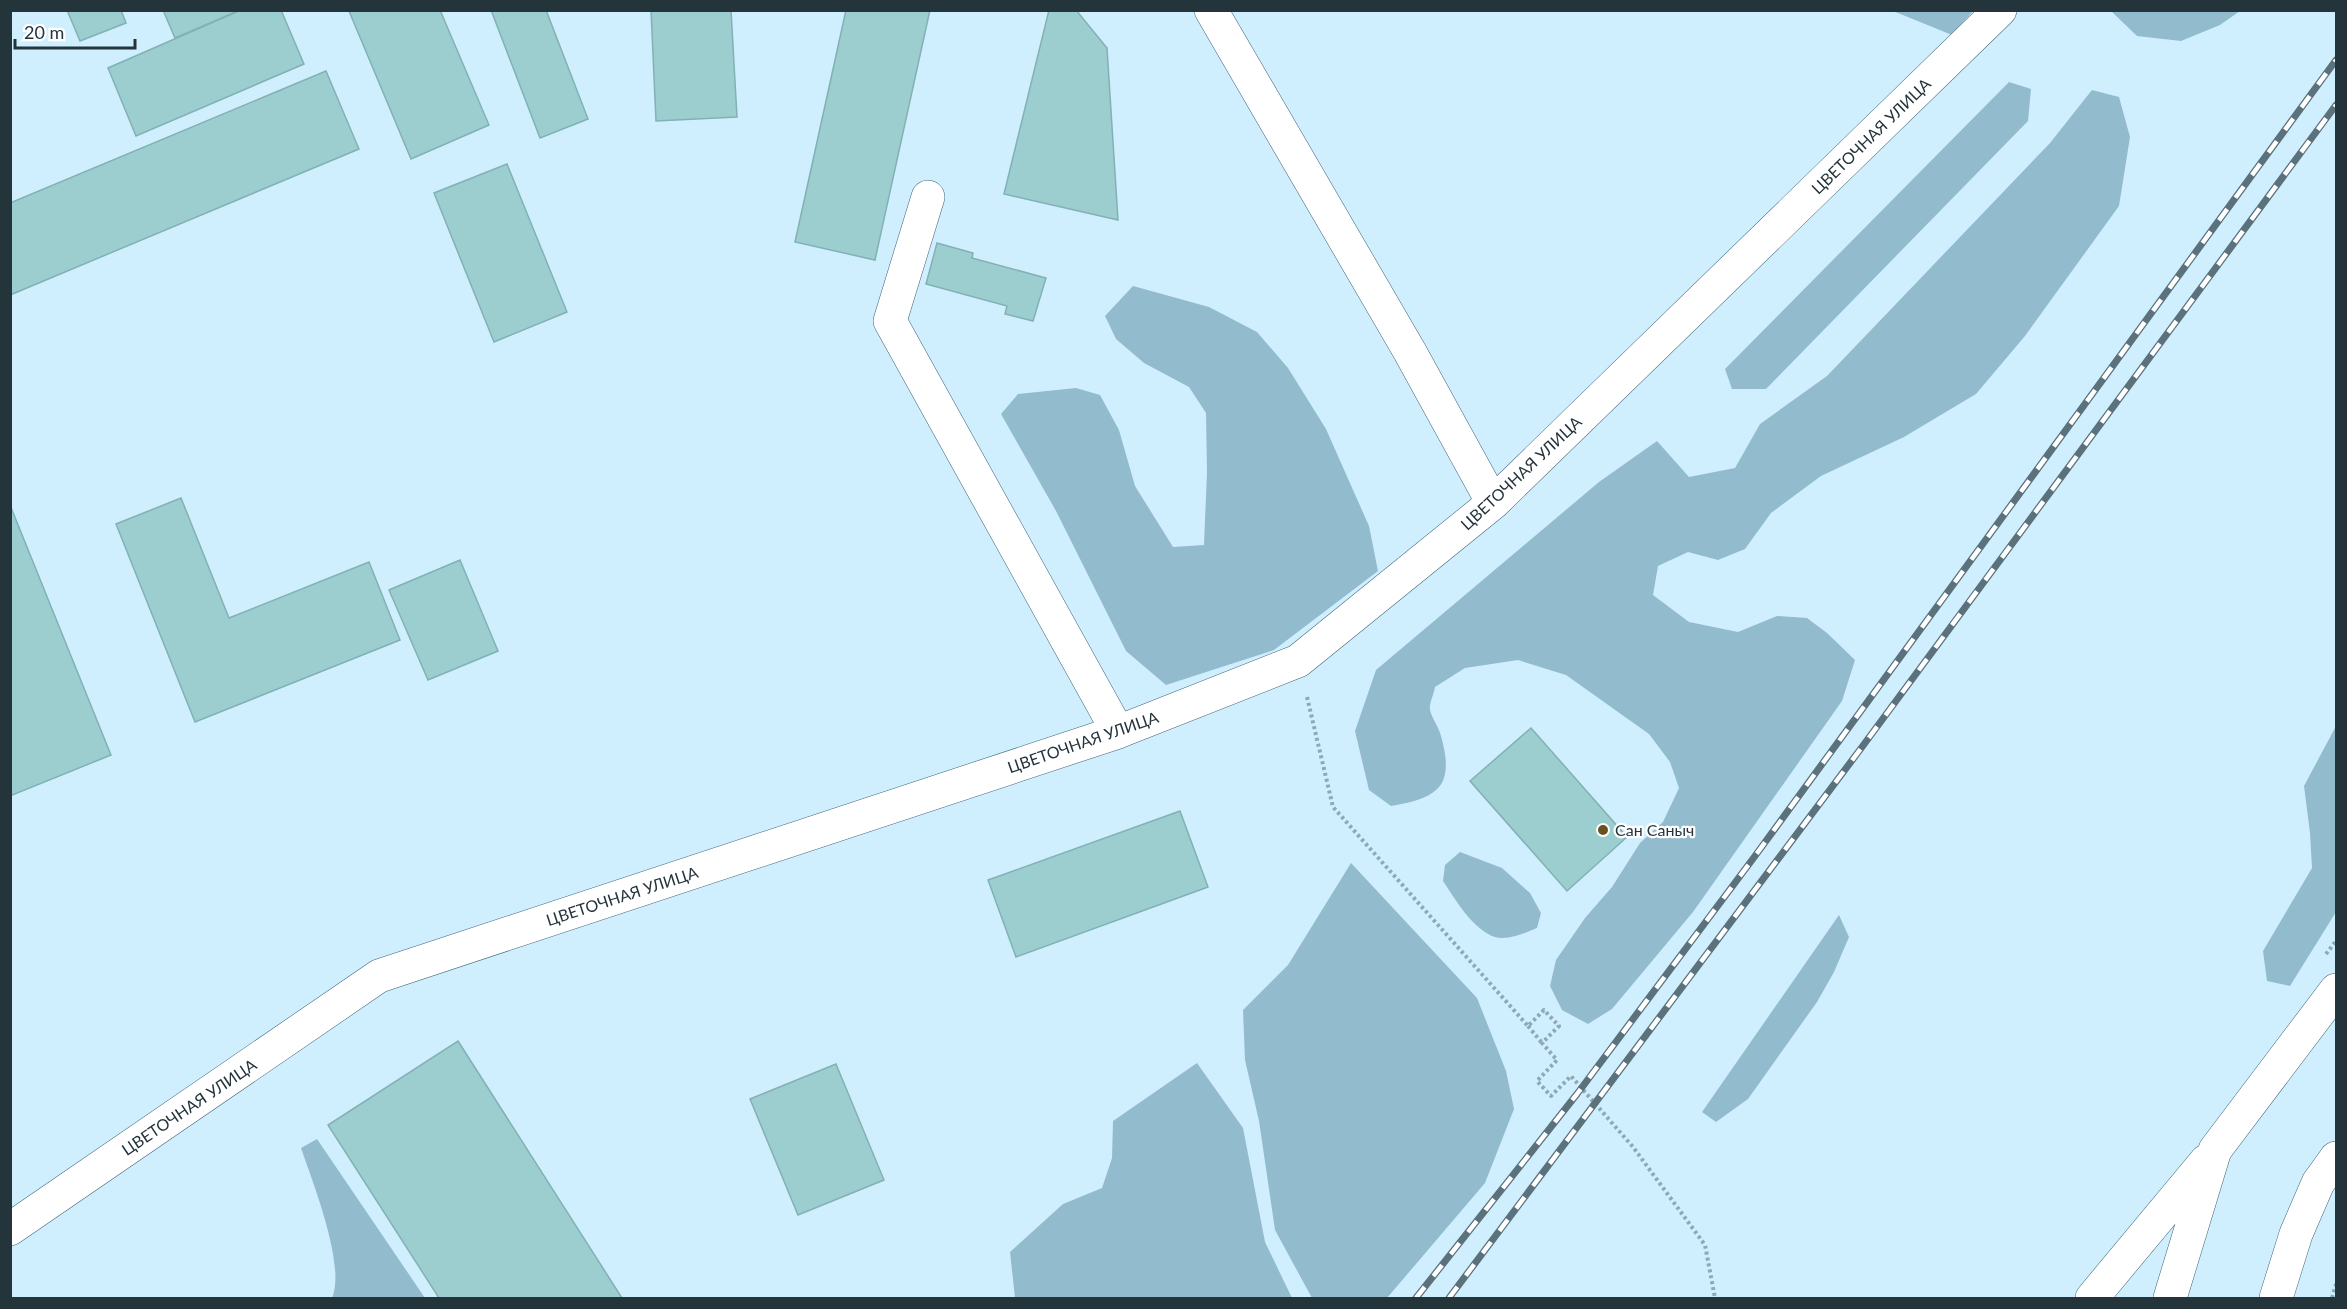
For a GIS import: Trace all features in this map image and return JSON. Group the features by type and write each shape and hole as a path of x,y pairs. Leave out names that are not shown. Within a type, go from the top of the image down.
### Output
{"street":[{"path":"1211,10 1410,352 1493,504"},
{"name":"ЦВЕТОЧНАЯ УЛИЦА","path":"10,1229 379,976 1118,732 1298,661 1493,504 2001,10"},
{"path":"928,196 890,321 1118,732"},
{"path":"2092,1299 2215,1150 2337,990"},
{"path":"2170,1299 2215,1150"},
{"path":"2276,1299 2300,1224 2318,1183 2337,1158"}],"path":[{"path":"1298,661 1333,807 1557,1060 1537,1081 1551,1096 1571,1076 1626,1138 1705,1245 1715,1299"},
{"path":"1528,1026 1544,1010 1559,1026 1542,1043"},
{"path":"2332,1299 2337,1284"}],"shaded area":[{"path":"1893,11 1973,11 1952,35"},
{"path":"2111,11 2240,11 2220,25 2181,41 2137,36"},
{"path":"2009,82 2031,89 2028,121 1766,389 1732,389 1725,369"},
{"path":"2092,90 2119,97 2130,137 2119,206 2025,336 1976,394 1904,437 1821,476 1771,513 1745,549 1718,560 1688,552 1658,566 1653,595 1689,622 1738,632 1777,616 1807,618 1827,633 1855,660 1842,701 1693,912 1612,1009 1588,1024 1562,1010 1550,986 1556,960 1585,918 1612,887 1640,843 1663,822 1679,788 1670,762 1649,734 1566,675 1518,660 1465,668 1435,687 1430,704 1445,753 1444,778 1432,794 1408,803 1391,806 1369,790 1355,731 1376,670 1599,482 1657,441 1689,477 1735,468 1760,424 1827,376 2050,143"},
{"path":"1133,286 1209,307 1257,332 1288,368 1326,429 1369,526 1378,571 1274,650 1166,685 1126,651 1056,511 1001,414 1018,394 1076,388 1100,395 1119,430 1135,486 1173,547 1204,545 1207,472 1206,413 1189,387 1144,363 1116,339 1105,316"},
{"path":"2336,726 2336,912 2290,986 2267,981 2263,951 2312,868 2304,786"},
{"path":"1460,852 1502,868 1530,893 1541,913 1537,928 1516,936 1500,938 1479,928 1459,905 1443,881 1445,865"},
{"path":"1351,863 1477,998 1506,1071 1514,1109 1485,1183 1387,1298 1312,1298 1275,1230 1259,1121 1245,1060 1243,1010 1288,965"},
{"path":"1839,915 1849,937 1834,972 1817,1002 1748,1099 1716,1122 1702,1112"},
{"path":"1197,1063 1243,1128 1265,1242 1292,1298 1015,1298 1010,1252 1063,1204 1102,1188 1112,1158 1113,1121"},
{"path":"317,1139 425,1298 332,1298 335,1266 332,1246 320,1202 301,1148"}],"building":[{"path":"67,10 121,10 126,23 80,41"},
{"path":"163,10 240,10 175,38"},
{"path":"241,10 281,10 304,64 136,136 108,68"},
{"path":"440,10 489,125 411,159 349,11"},
{"path":"491,10 546,10 588,119 540,138"},
{"path":"651,10 731,10 737,117 656,121"},
{"path":"846,10 930,10 875,260 795,242"},
{"path":"1049,10 1076,10 1107,48 1118,220 1004,194"},
{"path":"326,71 359,149 10,295 10,203"},
{"path":"507,164 567,312 494,342 434,193"},
{"path":"937,243 973,253 972,258 1046,278 1033,321 1005,314 1007,306 926,284"},
{"path":"181,498 229,618 369,562 400,640 195,722 116,524"},
{"path":"10,505 111,755 10,796"},
{"path":"460,560 498,651 428,680 389,590"},
{"path":"1531,728 1627,837 1567,891 1470,781"},
{"path":"1180,811 1208,887 1016,957 988,880"},
{"path":"458,1041 622,1298 439,1298 328,1125"},
{"path":"836,1064 884,1180 798,1215 750,1099"}],"railway":[{"path":"1416,1298 1577,1094 1755,856 2336,60"},
{"path":"1449,1298 1862,747 2336,105"}],"place":[{"name":"Сан Саныч","path":"1603,830"}]}
